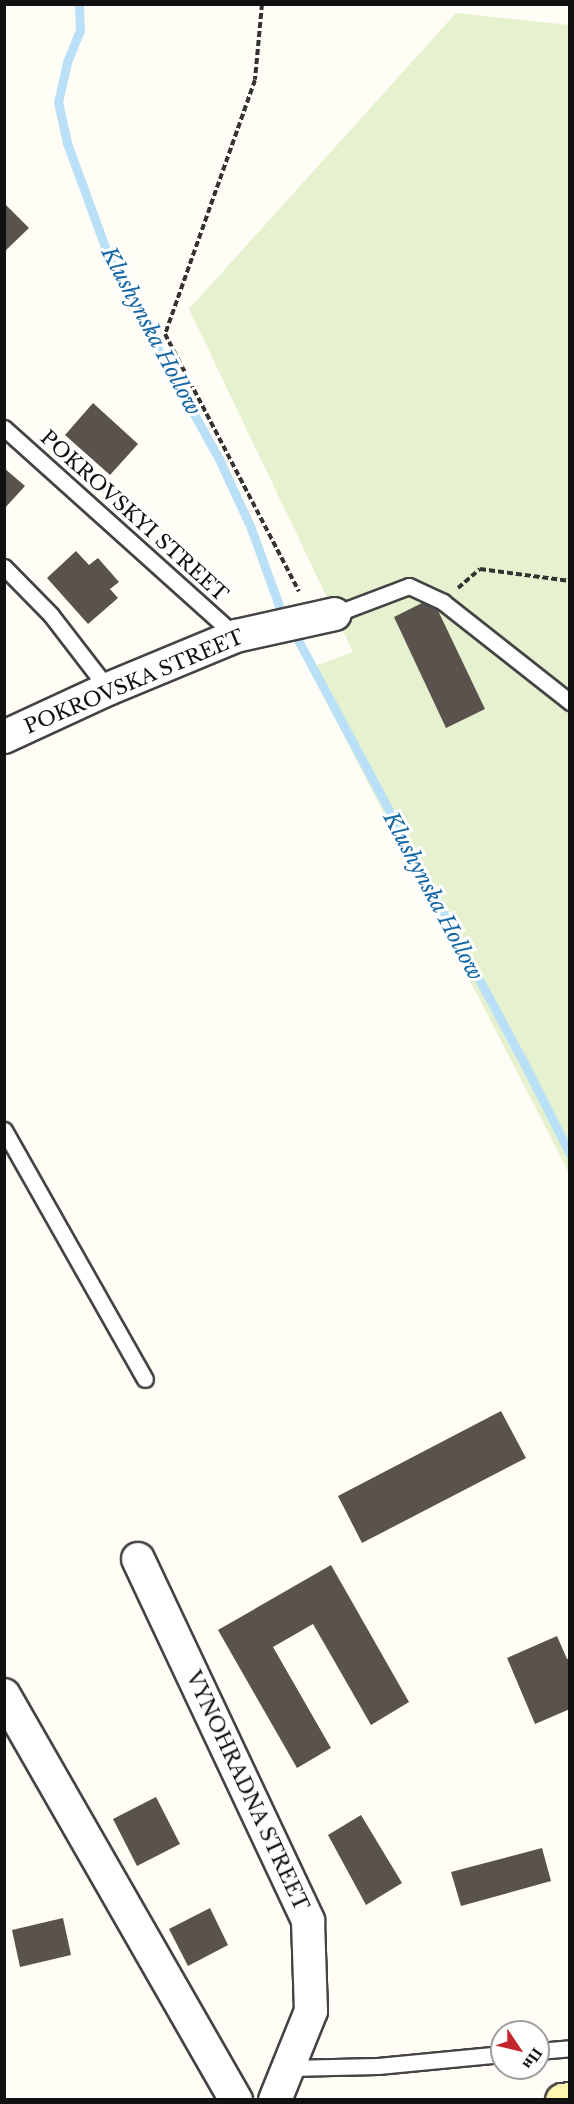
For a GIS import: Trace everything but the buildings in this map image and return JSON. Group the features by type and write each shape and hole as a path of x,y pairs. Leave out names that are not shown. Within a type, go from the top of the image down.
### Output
{"main road":[{"path":"562,2100 570,2098"}],"street":[{"name":"POKROVSKA STREET","path":"4,737 108,689 236,636 324,616"},
{"name":"VYNOHRADNA STREET","path":"138,1559 308,1921 311,2011 275,2100"},
{"path":"4,1695 237,2100"}],"lane":[{"name":"POKROVSKYI STREET","path":"4,428 236,636"},
{"path":"4,567 51,615 108,689"},
{"path":"324,616 409,586 443,602 570,702"},
{"path":"4,1130 145,1379"},
{"path":"550,2050 570,2048"},
{"path":"288,2068 378,2066 490,2055"}],"path":[{"path":"262,4 255,81 165,334 324,616"},
{"path":"480,569 570,581"}],"green space":[{"path":"456,13 569,25 569,1173 309,668 353,652 189,309"}],"waterway":[{"name":"Klushynska Hollow","path":"79,4 80,30 67,63 58,102 67,143 112,266 219,459 251,528 282,614"},
{"name":"Klushynska Hollow","path":"297,638 521,1057 570,1154"}]}
